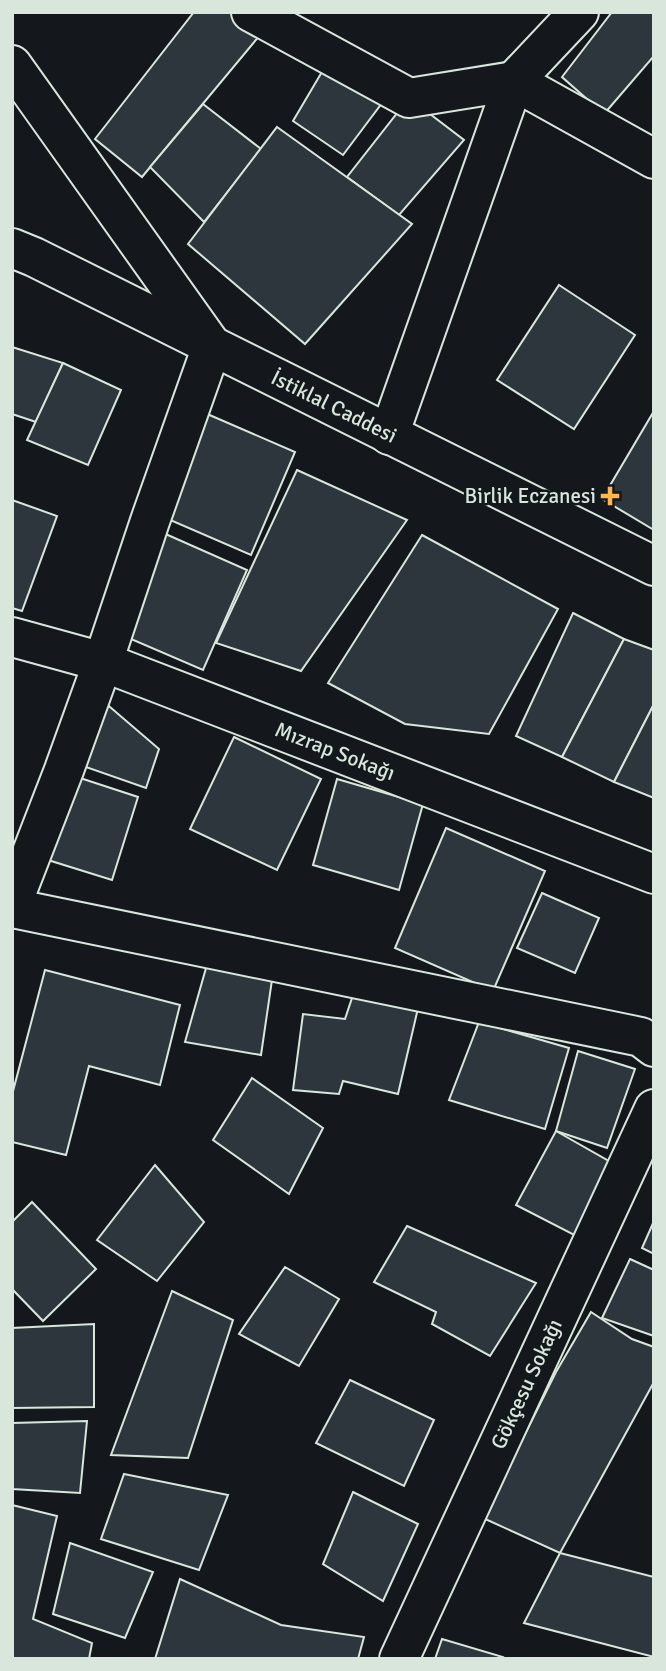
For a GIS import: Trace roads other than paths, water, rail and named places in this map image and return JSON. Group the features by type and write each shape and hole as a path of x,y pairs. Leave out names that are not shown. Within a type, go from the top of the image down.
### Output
{"street":[{"path":"251,12 409,98 514,81 654,159"},
{"path":"389,435 514,81 579,12"},
{"path":"14,72 212,346 103,662 12,906 641,1037 654,1047"},
{"name":"İstiklal Caddesi","path":"12,248 654,566"},
{"name":"Mızrap Sokağı","path":"12,637 103,662 654,874"},
{"name":"Gökçesu Sokağı","path":"399,1659 654,1109"}],"place":[{"name":"Birlik Eczanesi","path":"610,496"}]}
